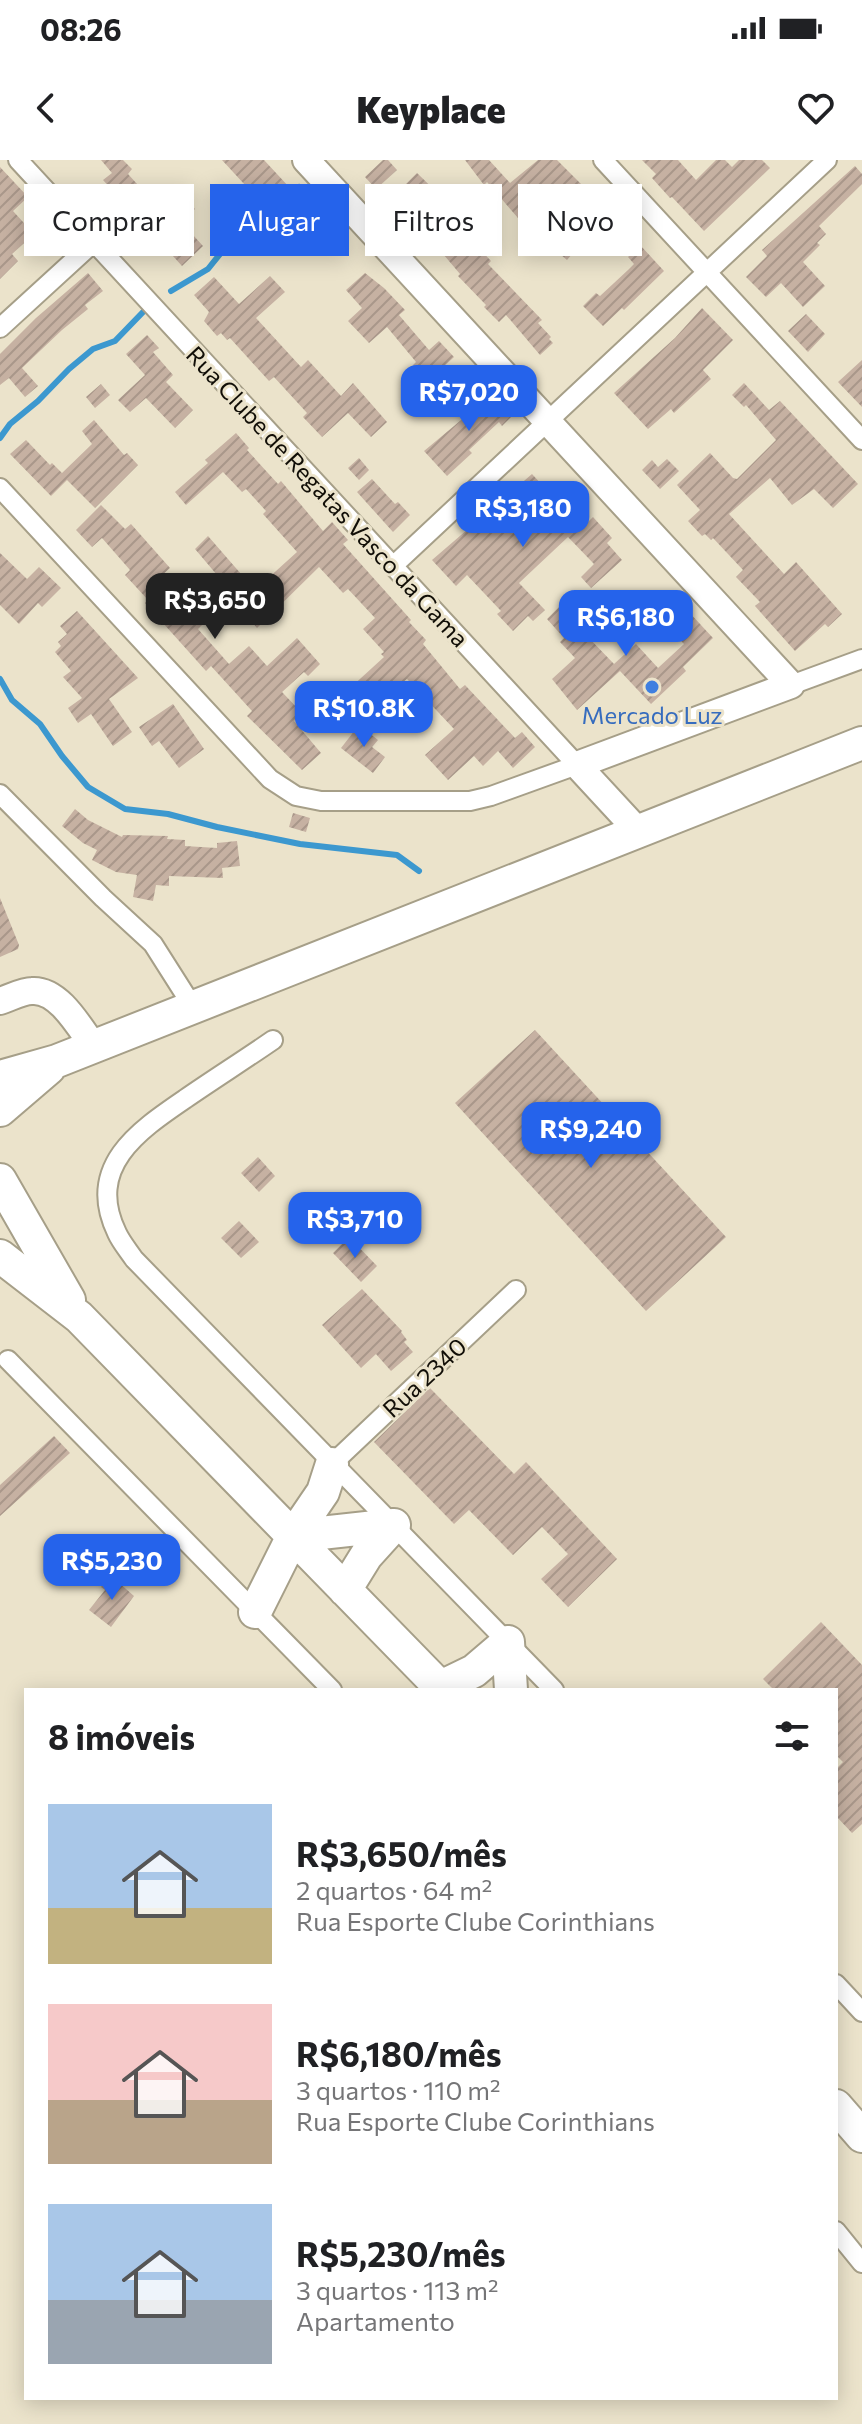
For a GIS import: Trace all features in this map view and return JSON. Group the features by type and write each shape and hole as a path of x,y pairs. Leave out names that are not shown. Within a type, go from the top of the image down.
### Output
{"highway":[{"path":"0,1077 94,1047 862,743"},
{"path":"0,1110 57,1061"},
{"path":"0,1180 79,1317"},
{"path":"0,1256 79,1317 441,1688"},
{"path":"255,1612 293,1536 323,1492 332,1464"},
{"path":"293,1536 394,1525"},
{"path":"345,1590 366,1556 394,1525"},
{"path":"444,1688 474,1671 508,1642"},
{"path":"508,1642 511,1688"},
{"path":"838,2108 862,2136"}],"street":[{"name":"Rua Clube de Regatas Vasco da Gama","path":"18,160 40,184"},
{"path":"306,160 791,685"},
{"path":"603,160 862,440"},
{"path":"393,566 827,160"},
{"path":"0,328 79,256"},
{"name":"Rua Clube de Regatas Vasco da Gama","path":"107,256 638,831"},
{"path":"0,488 270,779 296,796 321,801 470,801 491,796 862,659"},
{"path":"0,794 153,944 193,1007"},
{"path":"0,1001 33,990 47,994 62,1005 94,1047"},
{"path":"273,1040 141,1128 119,1154 109,1182 109,1208 116,1233 134,1259 552,1688"},
{"name":"Rua 2340","path":"332,1464 516,1290"},
{"path":"8,1360 330,1688"},
{"path":"838,1986 862,2012"},
{"path":"838,2233 862,2263"}],"building":[{"path":"101,160 123,160 132,169 128,174 137,184 107,184 103,180 112,173"},
{"path":"222,160 264,160 286,184 244,184"},
{"path":"383,160 388,160 397,170 382,184 371,184 365,177"},
{"path":"465,160 489,160 510,183 538,160 557,160 581,184 518,184 518,218 502,199 502,184 483,184"},
{"path":"642,160 678,160 696,180 716,160 725,160 732,167 739,160 762,160 770,168 704,231 652,178 656,174"},
{"path":"855,166 862,174 862,184 819,226 826,234 803,262 825,286 803,307 781,283 766,297 746,277 767,256 762,250"},
{"path":"0,167 24,193 24,201 13,211 24,223 24,243 12,254 18,261 0,279"},
{"path":"417,173 428,184 406,184"},
{"path":"194,236 203,246 194,255"},
{"path":"642,247 664,271 603,326 583,306 596,293 600,296 634,264 628,257 642,256"},
{"path":"173,256 192,256 182,266"},
{"path":"445,256 486,256 491,261 488,264 542,320 538,323 553,343 540,355 506,315 499,322 484,307 486,305 458,276 460,274"},
{"path":"88,273 103,291 85,305 88,309 22,368 38,386 25,397 9,378 0,385 0,354"},
{"path":"365,273 405,310 399,315 429,350 439,341 454,357 428,381 387,327 369,343 348,321 362,308 346,290"},
{"path":"270,276 285,292 256,318 301,367 308,360 341,396 353,383 387,422 371,437 348,413 322,437 303,417 307,413 274,377 269,381 230,338 227,340 221,333 217,336 204,321 209,312 194,295 214,277 239,304"},
{"path":"702,308 733,340 703,370 711,379 674,413 671,409 648,429 614,393 675,338"},
{"path":"806,314 825,334 808,352 788,331"},
{"path":"147,335 159,348 153,352 173,375 166,382 193,410 175,428 146,398 130,412 118,400 145,375 126,354"},
{"path":"862,360 862,407 838,382"},
{"path":"744,383 769,410 780,401 858,484 833,508 814,489 792,505 770,478 729,514 784,574 796,562 842,614 828,627 825,624 795,651 755,606 760,602 736,577 743,570 713,538 711,540 705,534 702,536 688,521 700,510 677,485 710,453 737,479 776,440 746,405 744,407 732,395"},
{"path":"101,384 110,395 95,408 86,397"},
{"path":"496,391 516,412 502,426 499,422 447,476 424,451"},
{"path":"94,420 124,455 127,453 138,465 95,508 67,480 51,496 10,454 26,440 62,473 92,444 82,431"},
{"path":"236,433 249,448 247,450 278,484 281,481 323,531 332,522 348,540 343,544 411,620 409,622 426,640 423,644 460,689 465,685 515,738 522,732 535,747 513,768 498,751 483,766 474,756 448,780 425,755 454,729 407,679 368,710 349,689 384,657 381,654 384,652 363,629 375,618 348,589 343,593 319,567 257,628 247,616 250,614 195,549 208,536 255,590 297,552 263,514 266,511 246,489 242,492 223,472 186,505 175,492"},
{"path":"359,458 369,470 359,480 348,468"},
{"path":"667,459 679,471 660,489 642,470 652,460 658,467"},
{"path":"532,474 567,512 570,509 585,525 593,517 612,538 607,543 622,560 591,588 581,577 594,564 568,537 519,583 545,610 533,621 528,616 513,631 497,614 501,611 467,575 456,586 432,560"},
{"path":"372,479 410,515 393,532 357,492"},
{"path":"101,505 125,529 131,524 170,568 159,578 186,609 193,603 208,619 198,629 229,664 249,646 267,666 297,638 320,664 308,676 304,672 282,692 302,713 294,721 321,753 302,770 247,716 252,711 211,666 206,671 145,603 148,600 125,575 130,570 102,538 92,547 76,530"},
{"path":"0,553 27,579 39,567 61,588 42,607 38,603 19,624 0,605"},
{"path":"675,597 713,638 683,667 686,671 651,704 620,671 577,710 552,679 575,658 560,642 564,638 547,619 559,607 614,664 636,644 658,668 684,644 656,615"},
{"path":"77,611 138,678 109,699 132,732 113,746 91,714 78,723 68,708 82,698 63,677 71,671 55,652 61,646 58,642 67,634 60,626"},
{"path":"173,704 204,749 179,768 159,741 152,746 139,727"},
{"path":"359,725 378,740 372,747 385,757 373,773 341,748"},
{"path":"75,809 88,820 122,837 168,836 167,839 185,840 185,846 217,848 217,843 237,841 240,866 222,868 223,878 169,876 169,886 156,885 153,901 133,897 137,875 116,872 92,860 97,850 62,826"},
{"path":"293,813 310,818 306,832 289,827"},
{"path":"0,898 19,945 18,949 0,957"},
{"path":"535,1030 726,1237 646,1311 455,1103"},
{"path":"258,1157 275,1176 259,1192 241,1173"},
{"path":"239,1221 259,1242 241,1258 221,1238"},
{"path":"349,1237 377,1266 361,1282 333,1253"},
{"path":"362,1289 402,1331 407,1340 404,1342 413,1352 391,1371 376,1354 361,1368 322,1325"},
{"path":"430,1388 514,1474 526,1462 617,1559 568,1607 541,1579 568,1554 542,1527 513,1555 469,1510 454,1524 374,1442"},
{"path":"54,1436 70,1453 0,1516 0,1485"},
{"path":"110,1575 134,1596 111,1627 89,1610 105,1590 101,1587"},
{"path":"821,1622 862,1665 862,1824 852,1833 838,1818 838,1767 843,1762 838,1757 838,1688 772,1688 763,1679"}],"waterway":[{"path":"171,291 208,269 218,256"},
{"path":"0,438 10,424 69,369 93,349 115,341 144,311"},
{"path":"0,679 12,700 40,724 88,787 125,809 168,814 300,844 397,855 419,871"}],"place":[{"name":"Mercado Luz","path":"652,687"}]}
